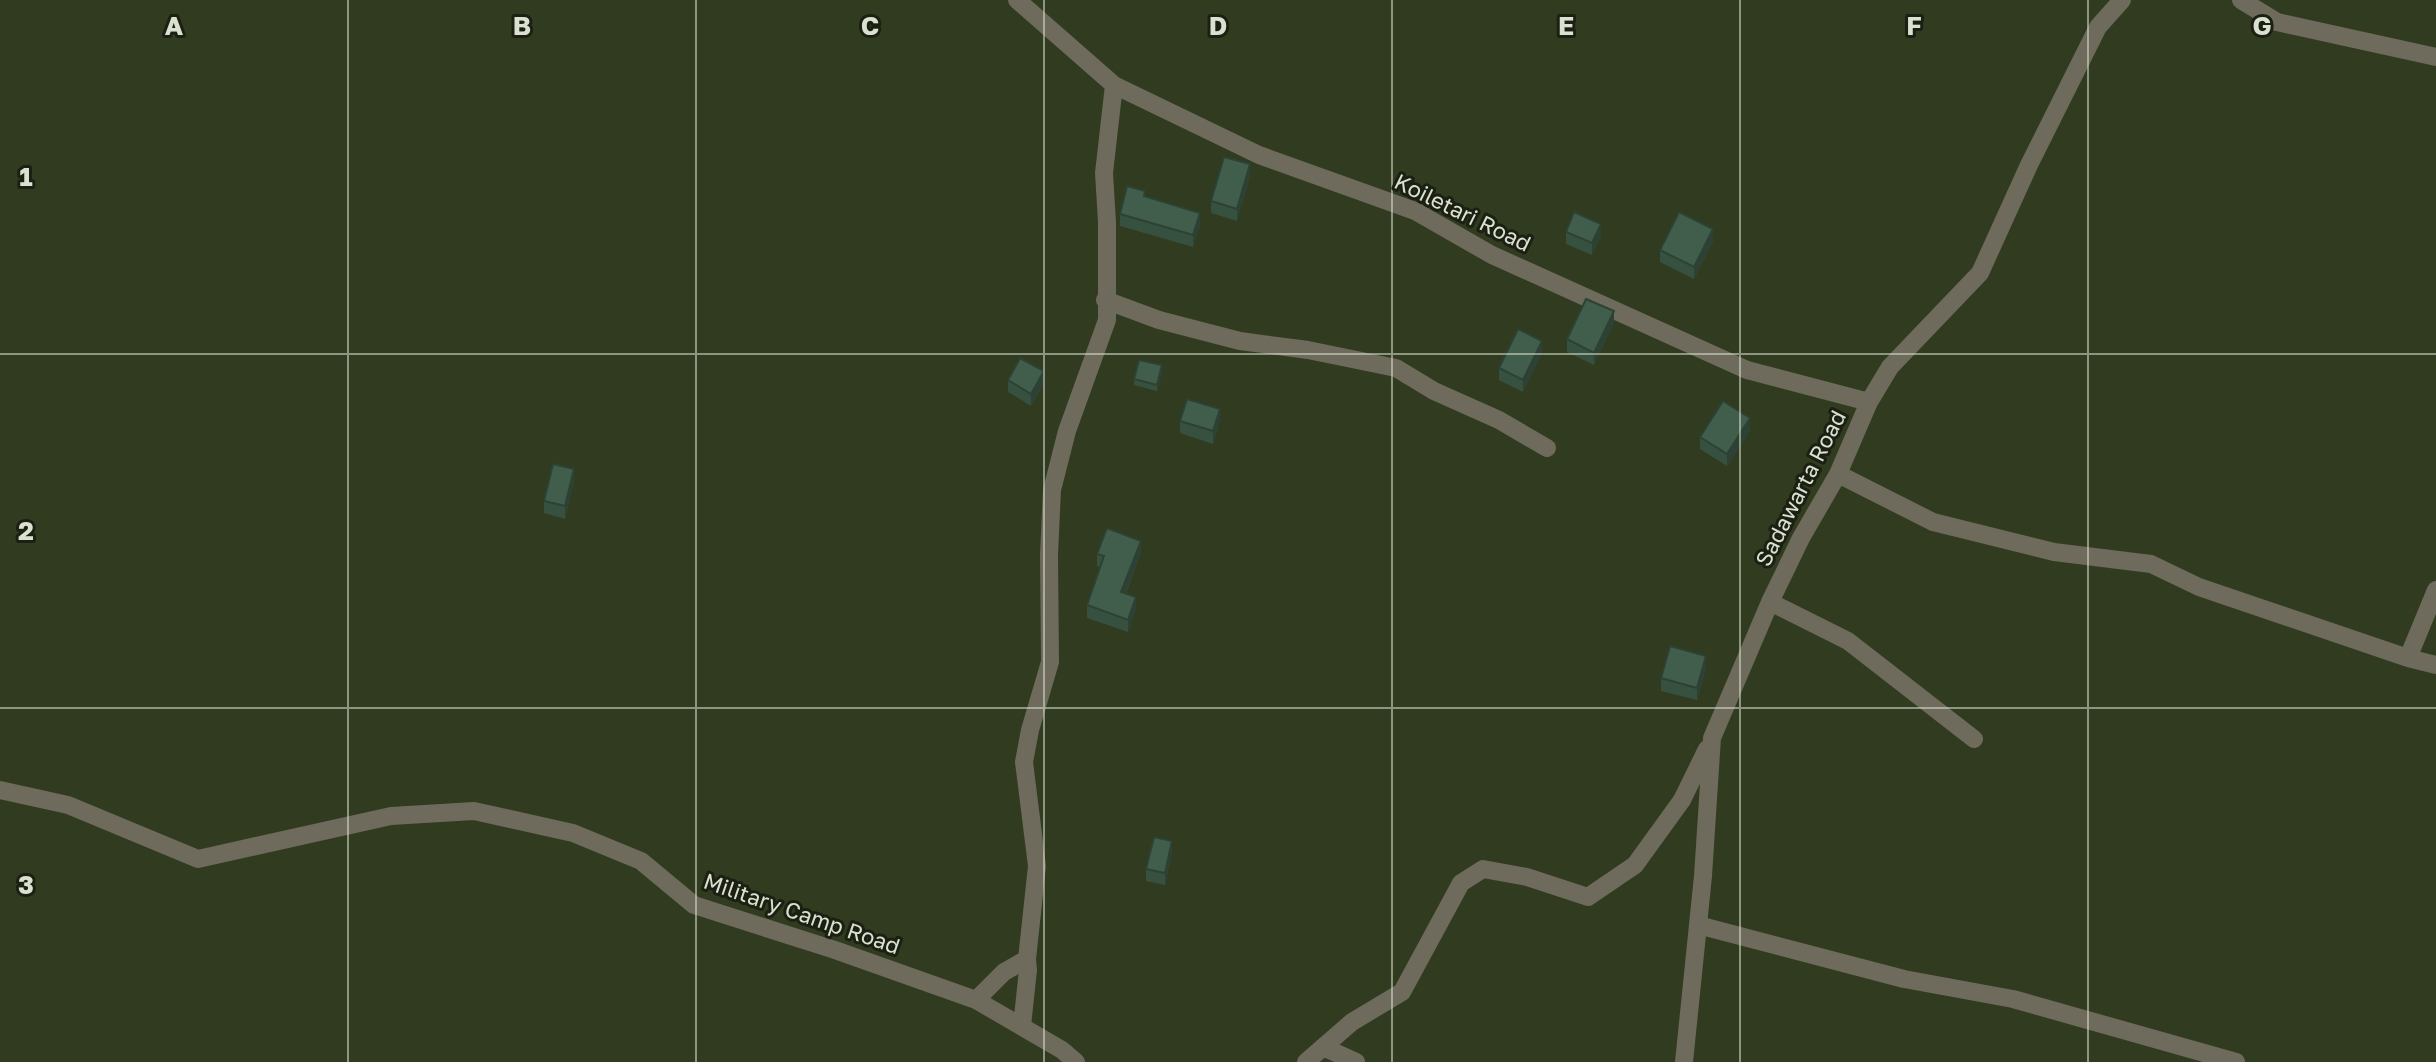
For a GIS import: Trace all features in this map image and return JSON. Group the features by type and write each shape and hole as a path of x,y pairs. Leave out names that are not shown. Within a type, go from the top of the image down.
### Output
{"street":[{"name":"Koiletari Road","path":"1017,0 1114,85 1259,155 1415,211 1492,255 1747,370 1869,402"},
{"name":"Sadawarta Road","path":"1684,1062 1712,738 1770,602 1801,538 1838,474 1869,402 1890,367 1980,273 2029,165 2098,27 2122,0"},
{"path":"2241,0 2277,22 2436,57"},
{"path":"1022,1026 1037,866 1024,762 1050,662 1052,490 1067,431 1107,320 1104,173 1114,85"},
{"path":"1105,300 1159,320 1240,341 1308,350 1396,368 1434,391 1499,420 1547,448"},
{"path":"1838,474 1933,522 2054,552 2151,564 2199,587 2436,665"},
{"path":"2408,658 2436,590"},
{"path":"1770,602 1848,641 1974,739"},
{"path":"1306,1062 1352,1022 1402,992 1461,883 1483,869 1504,871 1588,897 1635,865 1682,800 1712,738"},
{"name":"Military Camp Road","path":"0,790 68,805 198,859 391,816 474,811 573,833 641,861 694,905 976,1000 1062,1050 1076,1062"},
{"path":"1698,925 1904,979 2013,999 2232,1061"},
{"path":"976,1000 1004,972 1027,959"},
{"path":"1323,1047 1356,1062"}],"building":[{"path":"1224,157 1250,164 1237,209 1211,201"},
{"path":"1127,186 1145,191 1144,196 1200,213 1193,235 1120,214"},
{"path":"1574,212 1601,224 1592,243 1566,232"},
{"path":"1679,212 1713,229 1694,267 1660,250"},
{"path":"1586,299 1614,311 1594,353 1567,339"},
{"path":"1518,329 1542,341 1523,380 1499,368"},
{"path":"1020,358 1044,371 1031,394 1008,380"},
{"path":"1139,360 1162,365 1157,385 1134,379"},
{"path":"1187,399 1220,409 1213,431 1180,421"},
{"path":"1723,401 1750,418 1727,454 1700,437"},
{"path":"553,464 574,469 565,506 544,501"},
{"path":"1107,528 1141,541 1121,592 1136,597 1128,620 1087,605 1104,556 1097,554"},
{"path":"1670,646 1706,656 1697,688 1661,678"},
{"path":"1154,837 1172,841 1165,873 1146,869"}]}
